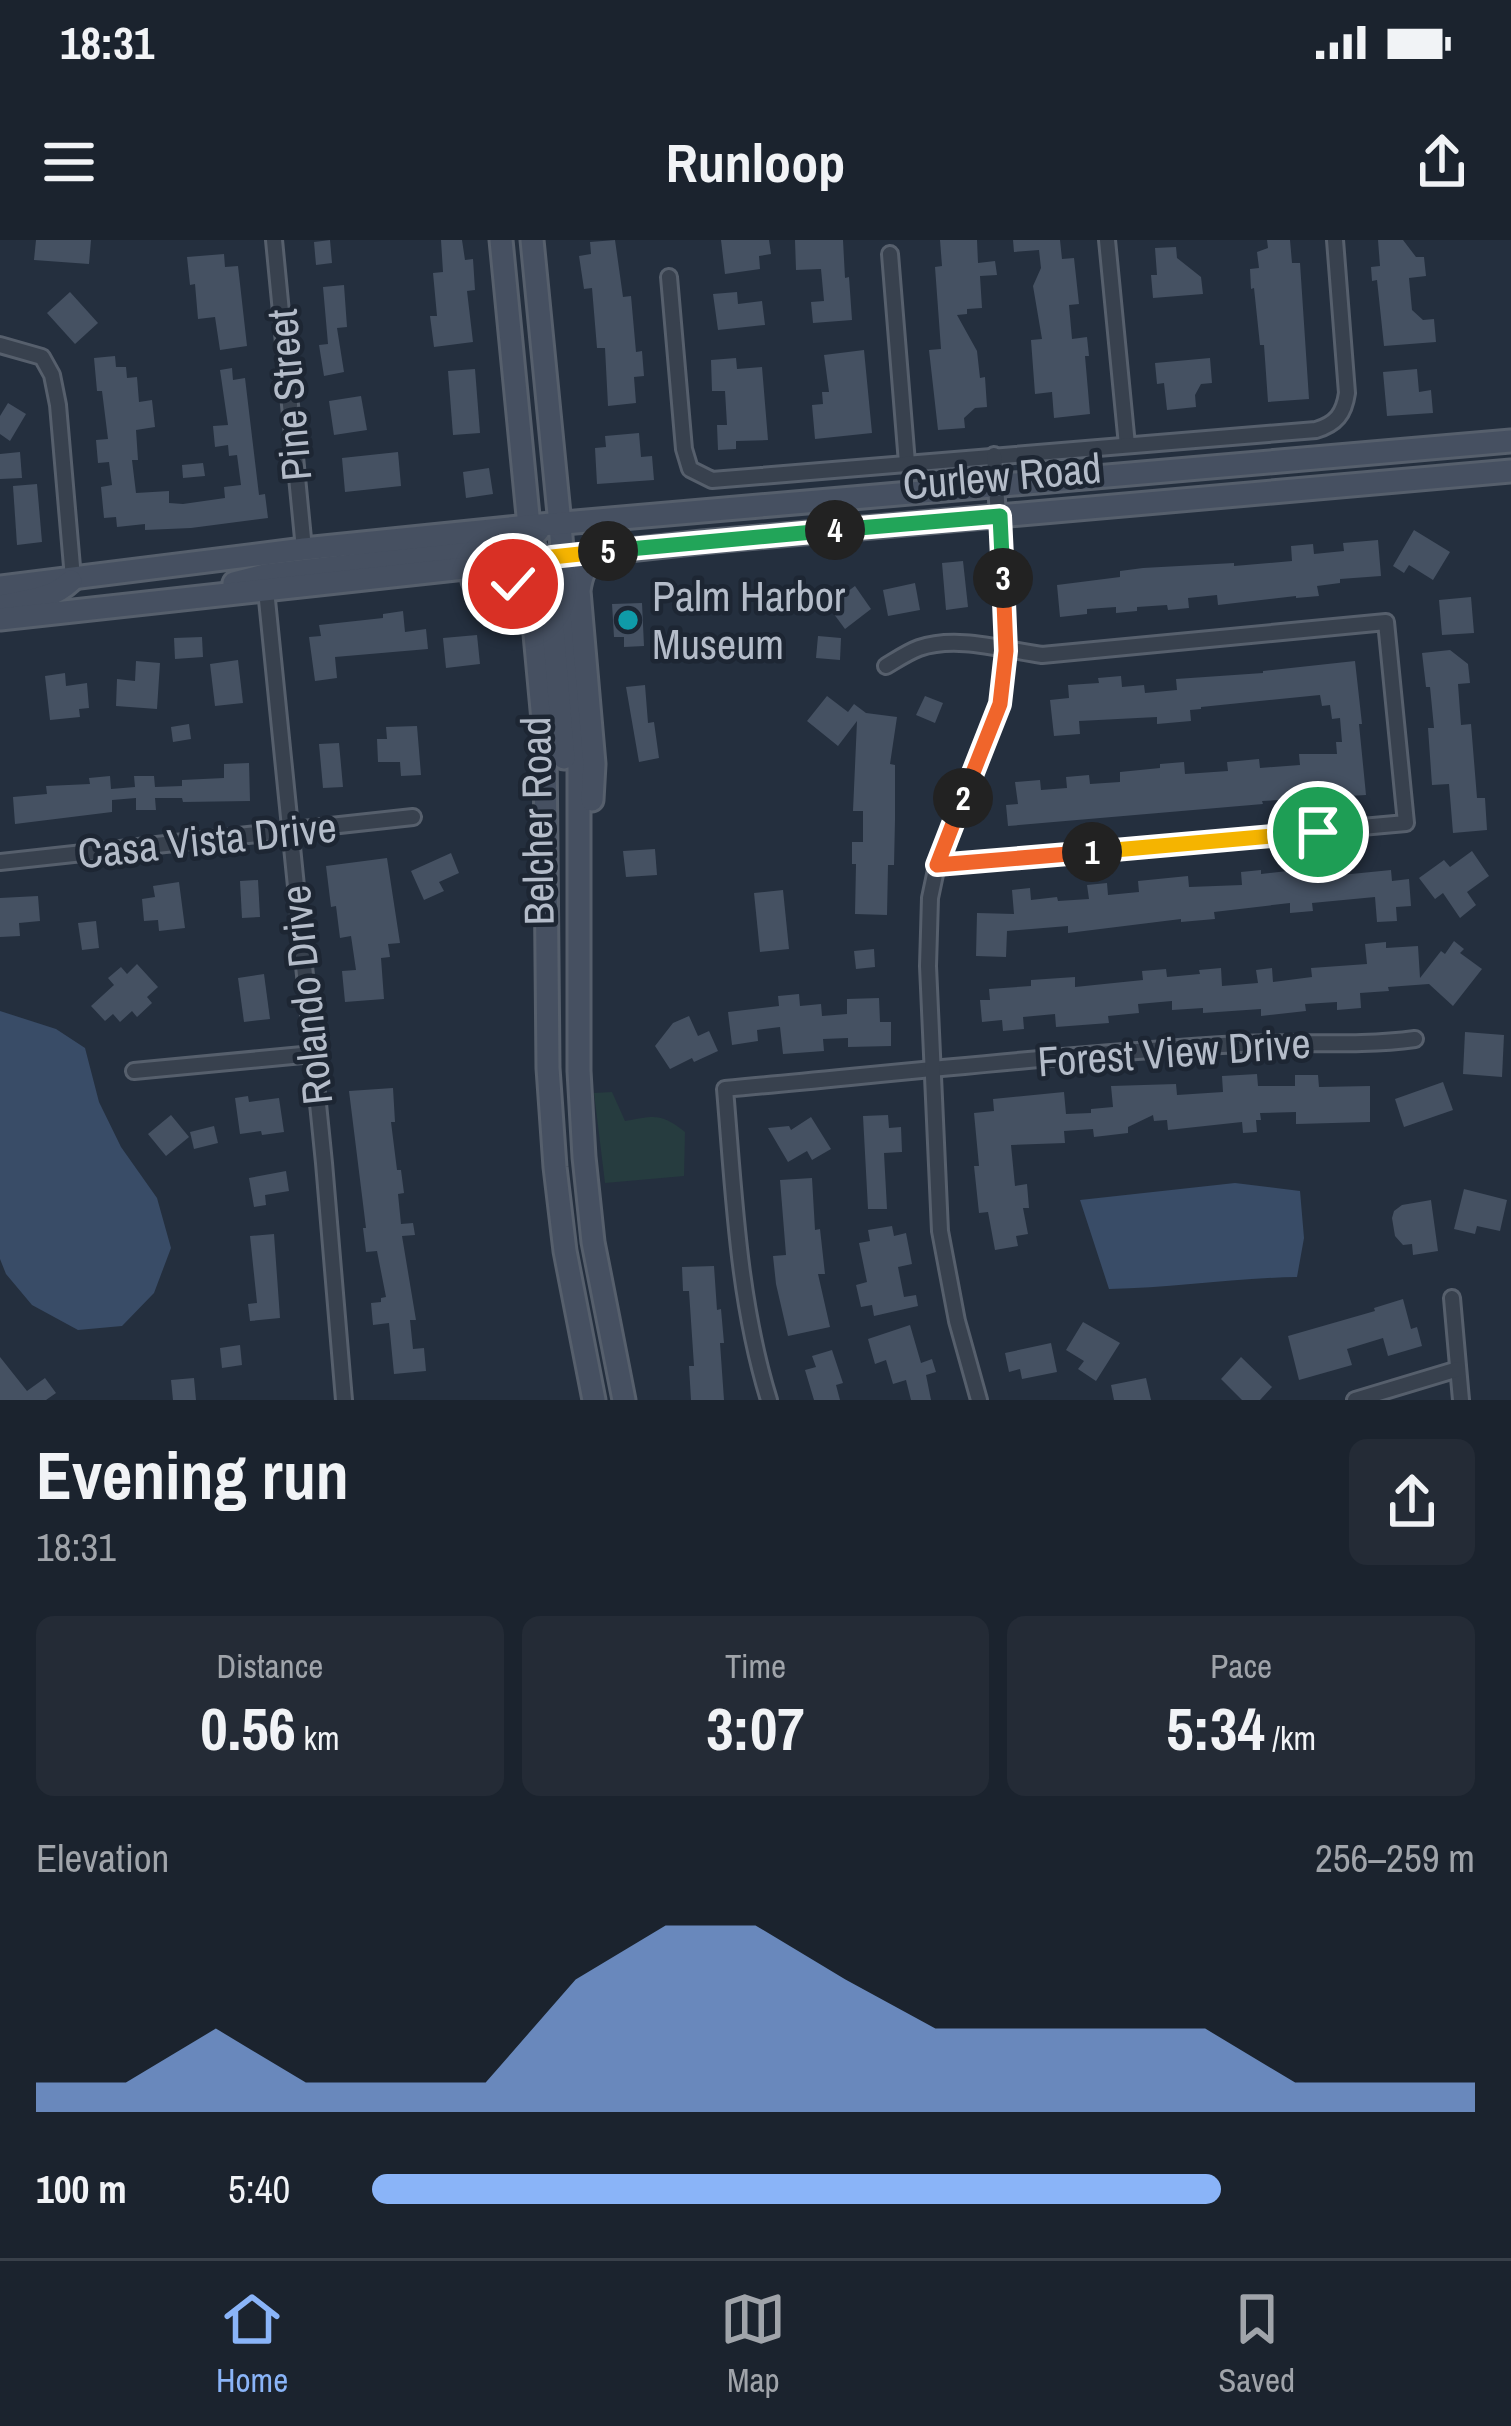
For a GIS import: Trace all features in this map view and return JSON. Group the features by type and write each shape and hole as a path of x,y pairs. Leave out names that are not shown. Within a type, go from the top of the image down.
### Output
{"main road":[{"name":"Belcher Road","path":"532,240 557,494 532,602 545,742 548,1069 565,1251 594,1400"},
{"name":"Belcher Road","path":"502,246 579,765 579,1071 584,1157 593,1242 624,1400"},
{"path":"499,529 514,497 502,246"},
{"path":"536,277 555,365 569,493 574,505 603,520"},
{"name":"Curlew Road","path":"0,619 330,583 547,541 603,520 1511,442"},
{"name":"Curlew Road","path":"0,587 499,529 598,553 1511,471"},
{"path":"176,600 265,575 604,533 775,518 830,500"},
{"path":"579,896 591,823 594,764 579,591 586,565 598,553"},
{"path":"0,606 44,598 73,578"},
{"path":"330,583 378,592 495,578 513,584 532,602"}],"street":[{"name":"Pine Street","path":"274,240 304,549"},
{"path":"1107,240 1127,445"},
{"path":"669,277 684,449 690,469 712,480 1328,426 1346,406 1347,393 1335,240"},
{"path":"890,254 908,463"},
{"path":"0,345 42,357 52,375 73,578"},
{"path":"979,1400 957,1322 940,1231 928,966 930,898 937,865 1000,704 1006,651 994,455"},
{"name":"Rolando Drive","path":"266,590 344,1400"},
{"path":"886,666 921,647 980,643 1042,655 1386,622 1406,824 937,865"},
{"name":"Casa Vista Drive","path":"0,862 413,817"},
{"name":"Forest View Drive","path":"769,1400 755,1354 739,1253 725,1090 1241,1044 1378,1044 1415,1039"},
{"path":"134,1071 313,1054"},
{"path":"1451,1298 1461,1400"},
{"path":"1354,1400 1458,1369"}],"green space":[{"path":"612,1092 625,1121 656,1117 685,1132 684,1176 605,1183 594,1093"}],"water":[{"path":"0,1011 56,1029 85,1048 99,1102 121,1147 157,1198 171,1248 154,1293 122,1326 78,1330 32,1305 6,1274 0,1259"},
{"path":"1235,1183 1300,1191 1304,1238 1297,1277 1109,1289 1080,1200"}],"building":[{"path":"36,240 91,240 89,264 34,260"},
{"path":"330,240 332,263 316,265 314,242"},
{"path":"441,240 462,240 465,260 473,259 475,290 467,291 473,342 434,347 430,316 437,316 433,273 443,272"},
{"path":"615,240 623,297 631,296 636,352 642,351 644,376 634,377 636,403 608,406 605,348 597,348 592,288 584,289 579,256 591,254 590,242"},
{"path":"721,240 769,240 771,254 759,256 760,269 725,274"},
{"path":"795,240 843,240 852,320 813,323 811,302 824,301 821,269 796,270"},
{"path":"940,240 977,240 978,263 995,261 997,275 980,276 982,308 957,315 977,351 987,407 975,408 964,418 965,428 938,430 929,350 941,349 935,267 942,266"},
{"path":"1013,240 1060,240 1062,259 1074,258 1079,304 1069,305 1072,339 1087,337 1090,414 1054,418 1052,392 1035,394 1031,340 1042,339 1033,286 1041,268 1039,250 1014,252"},
{"path":"1267,240 1290,240 1292,263 1300,263 1309,399 1268,402 1264,345 1260,345 1250,269 1259,268 1257,252 1268,248"},
{"path":"1378,240 1403,240 1416,257 1424,257 1426,276 1409,278 1412,310 1423,320 1434,319 1436,342 1384,346 1377,280 1372,281 1371,267 1380,266"},
{"path":"1176,247 1177,258 1201,277 1203,294 1153,298 1155,248"},
{"path":"224,254 225,267 238,266 247,346 220,350 215,317 198,319 187,257"},
{"path":"344,285 347,327 337,328 344,372 324,376 319,345 328,344 323,287"},
{"path":"70,292 98,323 75,344 47,313"},
{"path":"737,292 738,304 762,301 765,325 718,330 713,294"},
{"path":"864,350 872,433 815,439 812,405 823,404 822,392 829,392 824,355"},
{"path":"115,356 116,367 126,367 127,378 137,377 139,402 152,400 155,427 136,430 138,460 132,460 136,493 169,491 169,503 225,498 224,487 241,485 237,455 229,456 228,445 215,447 213,426 228,425 220,370 232,368 233,380 245,378 259,495 265,494 268,518 145,530 145,524 117,527 116,517 104,518 101,487 112,485 109,462 98,463 96,440 108,439 94,358"},
{"path":"736,358 737,369 762,367 768,440 736,441 736,449 718,450 717,425 727,425 725,391 712,391 711,360"},
{"path":"1210,358 1212,383 1201,384 1196,407 1167,410 1164,383 1157,384 1155,363"},
{"path":"475,369 480,433 453,435 448,371"},
{"path":"1417,369 1419,392 1431,390 1433,413 1387,416 1383,372"},
{"path":"361,396 367,430 334,435 329,401"},
{"path":"8,403 26,414 10,441 0,434 0,416"},
{"path":"639,433 641,457 652,456 654,480 597,484 595,448 606,447 605,436"},
{"path":"20,452 22,478 0,479 0,454"},
{"path":"398,452 401,486 345,492 342,458"},
{"path":"203,463 205,476 183,478 182,465"},
{"path":"489,468 493,494 466,498 463,472"},
{"path":"37,484 42,542 17,545 13,486"},
{"path":"1414,530 1450,552 1433,580 1409,565 1404,573 1393,566"},
{"path":"1378,540 1381,576 1317,586 1319,596 1218,605 1217,595 1188,598 1189,608 1137,607 1137,611 1116,613 1116,607 1087,609 1087,614 1060,617 1057,585 1120,577 1120,571 1143,568 1292,561 1291,546 1313,544 1314,554 1344,551 1343,543"},
{"path":"963,561 968,607 946,610 942,563"},
{"path":"915,583 920,610 888,616 883,590"},
{"path":"855,586 871,609 845,629 828,606"},
{"path":"1471,597 1474,633 1442,635 1439,600"},
{"name":"Palm Harbor Museum","path":"642,603 644,646 624,647 624,637 614,637 612,604"},
{"path":"403,611 405,632 426,629 428,649 335,657 337,678 315,681 309,637 321,636 319,625 383,618 383,614"},
{"path":"477,635 480,664 446,668 443,638"},
{"path":"818,636 841,638 840,660 816,658"},
{"path":"202,637 203,657 175,659 174,638"},
{"path":"1450,650 1468,664 1470,683 1458,684 1461,725 1471,724 1477,798 1485,798 1487,830 1453,833 1449,784 1432,785 1428,728 1434,728 1422,653"},
{"path":"238,660 243,703 215,706 210,664"},
{"path":"136,661 160,663 157,709 116,706 117,679 135,681"},
{"path":"1355,661 1366,795 1008,826 1006,805 1018,804 1015,782 1040,780 1041,790 1067,788 1066,777 1089,775 1090,784 1120,782 1120,772 1184,762 1185,774 1228,771 1227,762 1259,759 1260,768 1300,765 1299,754 1337,754 1336,742 1342,742 1340,718 1332,719 1330,705 1322,706 1320,695 1201,707 1190,710 1191,721 1157,724 1157,717 1079,721 1080,734 1054,736 1050,700 1069,698 1068,685 1121,676 1122,687 1144,685 1145,693 1177,690 1176,679"},
{"path":"65,673 66,686 87,683 89,708 79,709 80,717 50,720 45,676"},
{"path":"645,685 648,723 654,722 659,758 639,762 626,687"},
{"path":"827,696 848,712 854,704 866,713 897,717 890,764 895,765 895,820 887,915 855,914 852,842 863,842 863,811 853,811 857,721 838,746 807,721"},
{"path":"925,696 943,703 935,723 916,715"},
{"path":"189,724 191,739 173,742 171,727"},
{"path":"417,726 421,775 401,776 400,762 378,762 377,739 387,739 386,727"},
{"path":"339,743 343,787 323,788 319,744"},
{"path":"249,763 250,801 155,798 156,810 136,810 136,798 112,800 112,812 15,824 13,797 47,794 46,786 90,784 89,778 110,776 111,789 135,787 134,776 154,776 155,787 182,786 182,780 224,778 224,764"},
{"path":"655,849 657,875 626,877 623,851"},
{"path":"1472,851 1489,876 1467,892 1476,905 1460,918 1443,893 1435,899 1419,878 1444,860 1450,867"},
{"path":"451,853 459,873 439,882 444,891 424,900 411,871"},
{"path":"387,858 400,943 388,944 390,957 381,958 384,999 345,1002 342,971 356,970 351,936 340,938 336,906 331,907 326,866"},
{"path":"1340,865 1341,875 1391,870 1392,881 1409,879 1411,906 1396,907 1397,921 1377,922 1375,897 1312,903 1313,911 1290,913 1290,903 1214,912 1215,919 1068,933 1068,926 1007,931 1006,957 976,956 977,913 1014,914 1012,890 1030,888 1031,900 1089,899 1087,885 1107,883 1108,895 1139,892 1138,881 1188,876 1189,887 1242,885 1241,872"},
{"path":"258,880 260,917 242,918 240,881"},
{"path":"179,882 185,928 159,931 158,920 144,921 142,899 155,897 153,886"},
{"path":"783,890 789,949 760,952 754,893"},
{"path":"38,896 40,921 19,923 20,936 0,937 0,898"},
{"path":"96,921 99,948 82,950 78,923"},
{"path":"1454,941 1464,949 1460,953 1482,969 1453,1006 1429,984 1360,993 1361,1008 1337,1010 1337,1002 1305,1004 1306,1011 1261,1016 1261,1009 1172,1010 1172,1001 1138,1004 1139,1013 1108,1016 1109,1023 1056,1027 1055,1014 1023,1017 1024,1029 1003,1031 1002,1020 982,1022 980,1000 990,1000 989,989 1031,986 1031,980 1075,977 1075,987 1143,980 1142,971 1166,969 1167,977 1221,968 1222,986 1258,983 1256,970 1272,968 1273,982 1312,977 1311,968 1367,964 1365,944 1386,942 1386,948 1418,946 1420,978"},
{"path":"874,949 875,967 856,969 854,951"},
{"path":"137,964 158,987 147,997 152,1003 137,1017 132,1011 120,1022 113,1014 105,1021 91,1006 114,985 108,978 121,967 127,974"},
{"path":"264,974 270,1019 244,1022 238,978"},
{"path":"799,994 800,1006 821,1004 822,1016 847,1014 847,999 879,998 880,1022 891,1022 891,1046 848,1047 848,1038 823,1039 824,1051 783,1054 780,1027 757,1030 758,1041 732,1045 728,1012 779,1006 778,996"},
{"path":"689,1016 698,1036 709,1031 718,1051 670,1069 655,1046 673,1023"},
{"path":"1465,1032 1504,1035 1502,1077 1463,1074"},
{"path":"1257,1074 1258,1086 1295,1086 1295,1075 1318,1075 1319,1087 1370,1086 1370,1122 1296,1124 1296,1112 1260,1113 1257,1132 1243,1133 1242,1122 1168,1130 1167,1120 1154,1121 1153,1115 1128,1127 1128,1133 1094,1137 1093,1129 1064,1131 1065,1143 1011,1145 1015,1186 1027,1184 1029,1208 1023,1208 1028,1234 1016,1236 1018,1246 995,1250 988,1212 979,1213 974,1166 979,1166 974,1113 994,1111 993,1099 1064,1092 1066,1114 1091,1113 1091,1109 1113,1107 1111,1086 1176,1084 1177,1095 1223,1092 1222,1076"},
{"path":"1443,1082 1453,1110 1404,1127 1395,1099"},
{"path":"393,1088 395,1122 391,1122 404,1193 398,1194 401,1224 413,1223 415,1235 402,1236 416,1320 410,1320 413,1349 424,1348 426,1371 394,1374 389,1323 373,1325 371,1303 386,1297 377,1251 366,1252 349,1091"},
{"path":"248,1096 249,1102 279,1098 284,1132 240,1134 235,1098"},
{"path":"171,1115 189,1137 166,1156 148,1134"},
{"path":"888,1115 889,1128 901,1127 902,1152 884,1153 887,1209 868,1209 863,1116"},
{"path":"811,1117 831,1149 812,1160 807,1151 788,1162 768,1128 789,1126 791,1130"},
{"path":"214,1126 218,1143 194,1149 190,1132"},
{"path":"286,1171 289,1191 265,1195 266,1205 254,1207 249,1178"},
{"path":"812,1178 815,1230 820,1229 825,1274 818,1274 830,1327 788,1336 773,1256 786,1255 780,1180"},
{"path":"1464,1189 1507,1200 1500,1231 1477,1226 1475,1234 1454,1229"},
{"path":"1431,1200 1438,1251 1413,1255 1412,1244 1403,1245 1395,1236 1394,1211"},
{"path":"892,1226 894,1236 906,1233 912,1264 898,1267 904,1297 916,1295 918,1306 874,1316 872,1305 861,1307 856,1285 867,1282 859,1243 870,1241 868,1230"},
{"path":"274,1234 280,1318 250,1321 248,1304 257,1303 250,1236"},
{"path":"714,1266 724,1343 720,1343 724,1400 691,1400 689,1366 694,1366 689,1291 683,1291 682,1267"},
{"path":"1403,1299 1411,1329 1417,1327 1422,1346 1388,1356 1383,1338 1347,1349 1352,1365 1299,1380 1288,1336"},
{"path":"1083,1322 1120,1343 1096,1381 1078,1369 1084,1361 1066,1350"},
{"path":"910,1325 921,1363 932,1359 936,1372 926,1375 931,1400 911,1400 906,1380 893,1384 886,1360 875,1364 868,1339"},
{"path":"1051,1343 1057,1372 1022,1379 1020,1369 1009,1372 1005,1353"},
{"path":"240,1345 242,1365 222,1368 220,1348"},
{"path":"832,1350 843,1383 836,1385 840,1400 814,1400 805,1370 816,1367 812,1356"},
{"path":"0,1357 27,1391 45,1378 56,1393 46,1400 0,1400"},
{"path":"1241,1357 1272,1387 1260,1400 1242,1400 1221,1379"},
{"path":"194,1378 196,1400 173,1400 171,1380"},
{"path":"1146,1378 1151,1400 1114,1400 1111,1385"}],"place":[{"name":"Palm Harbor Museum","path":"628,620"}],"route":[{"path":"513,584 532,602 552,557 1000,516 1006,651 1000,704 937,865 1318,832"}]}
